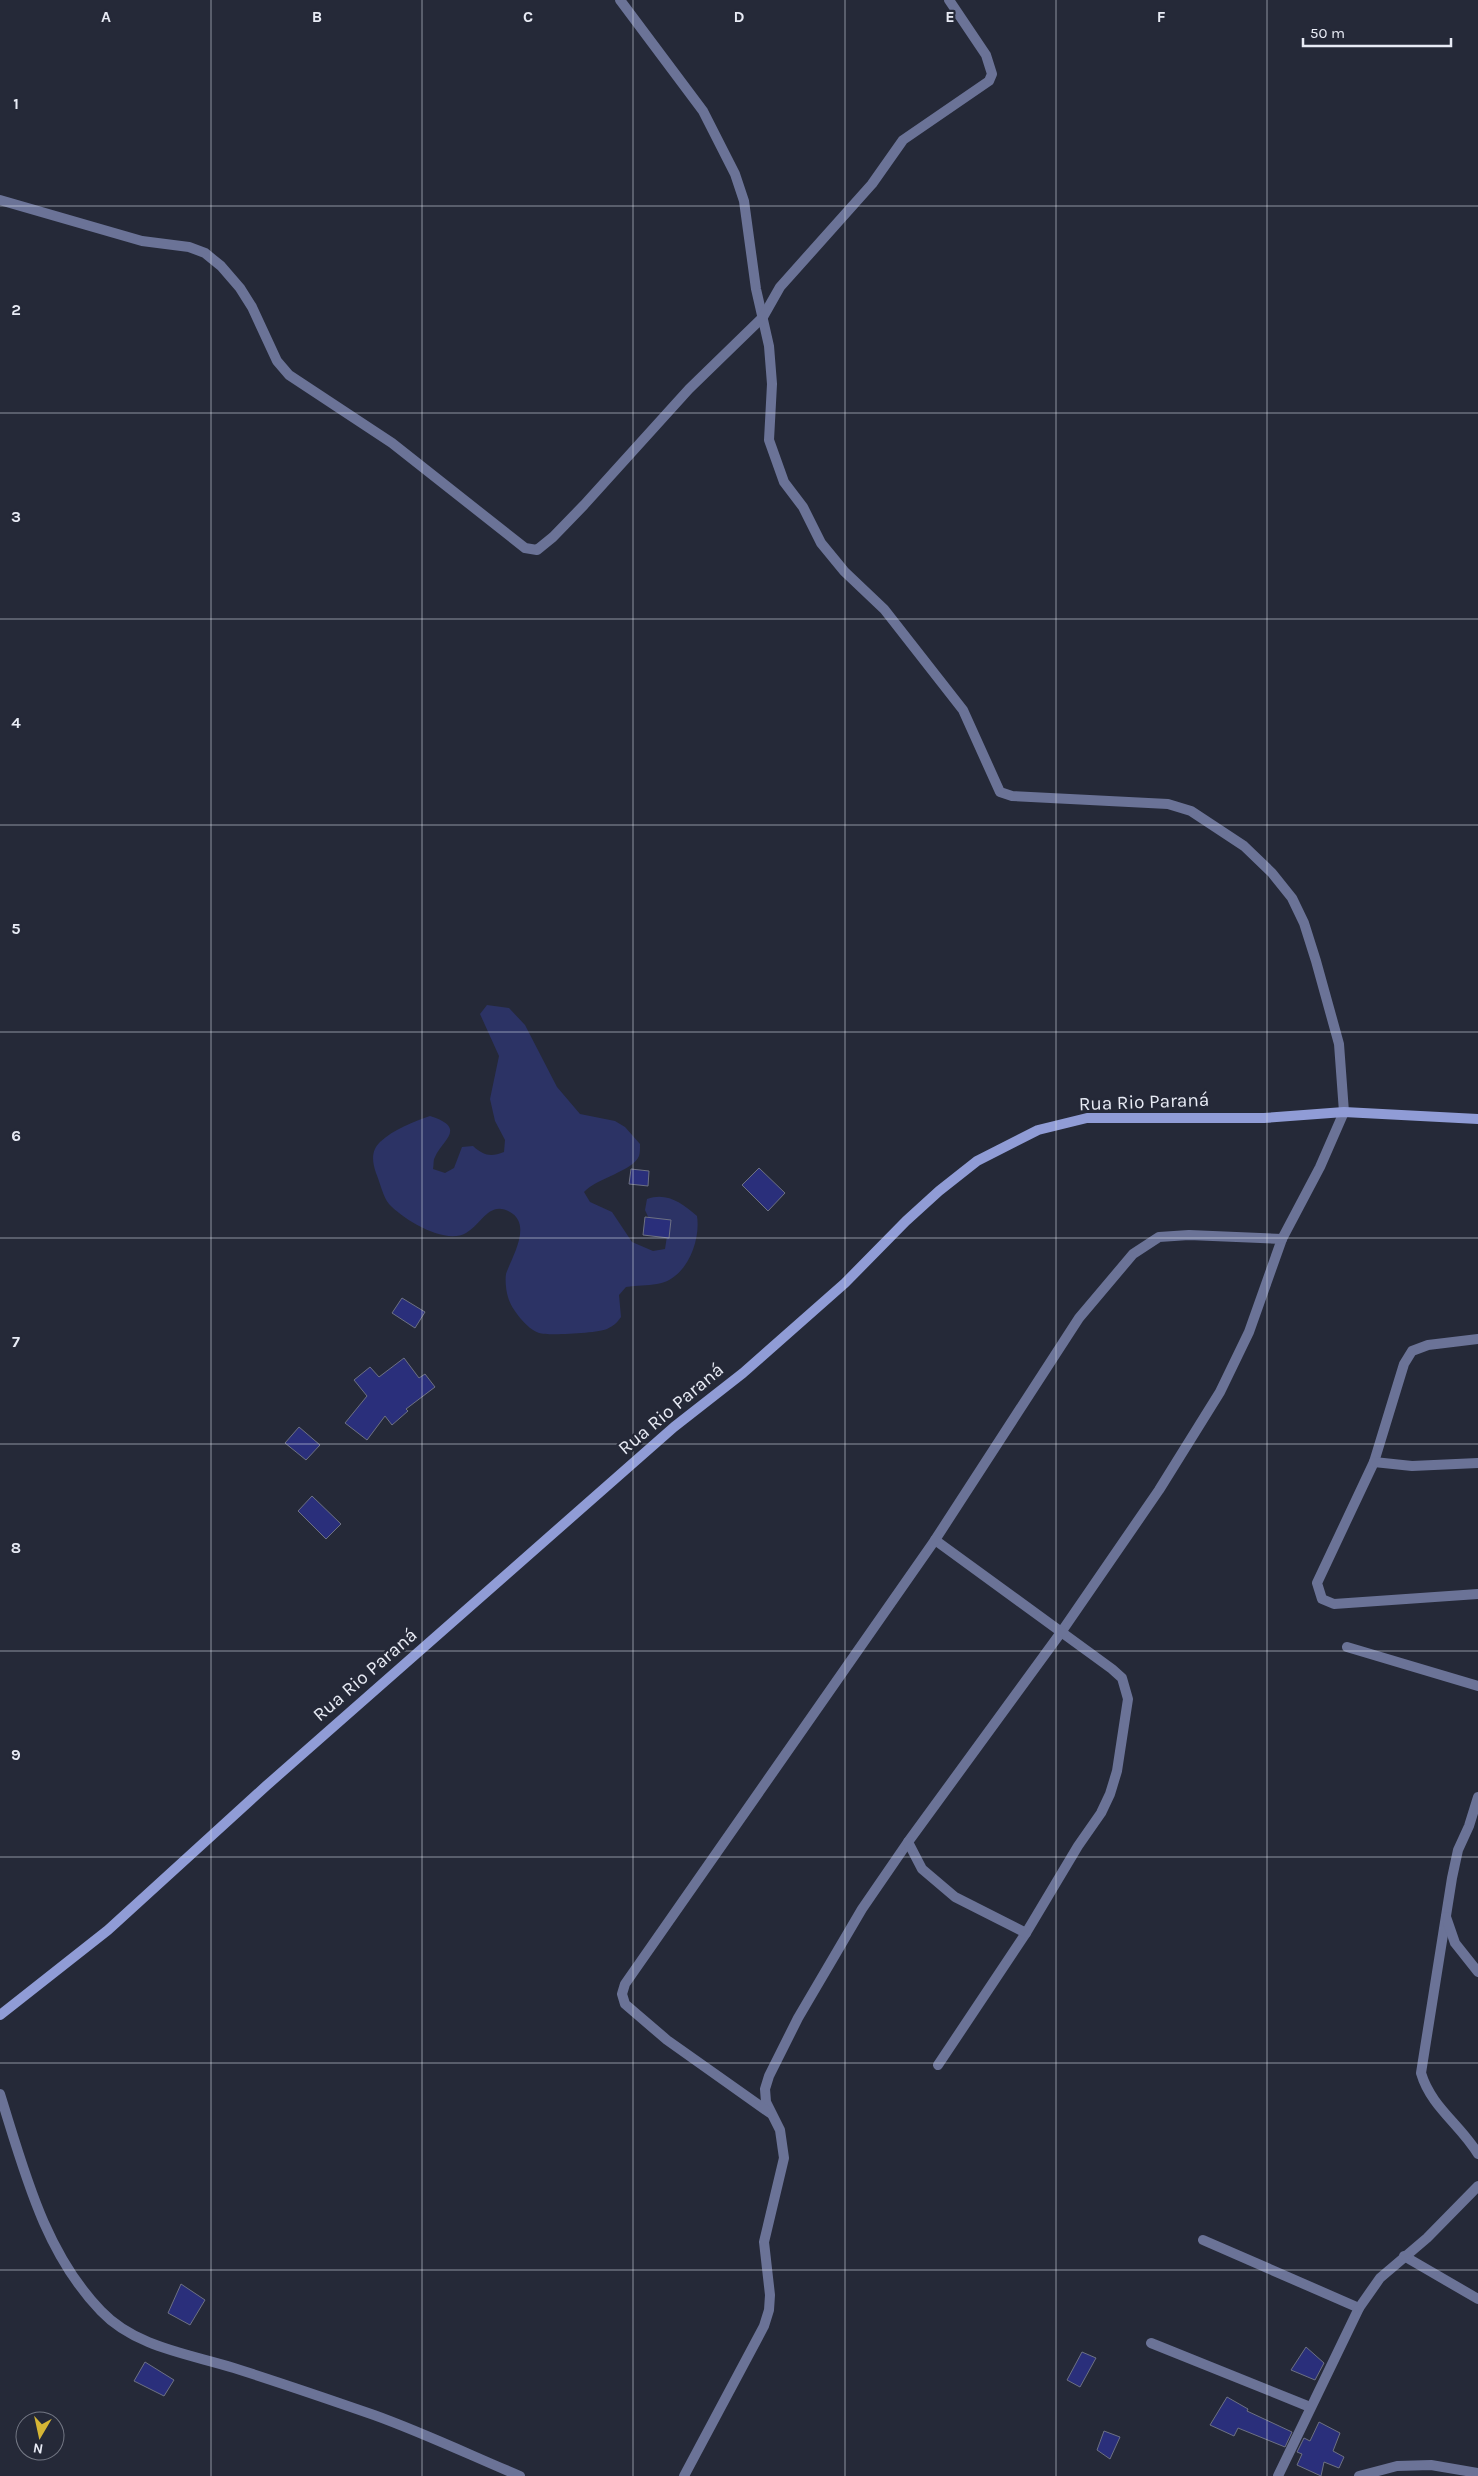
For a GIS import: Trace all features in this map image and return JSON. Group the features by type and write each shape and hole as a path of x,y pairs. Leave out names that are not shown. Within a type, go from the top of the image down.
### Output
{"street":[{"path":"620,0 688,88 726,153 744,201 752,262 769,346 772,384 770,440 784,482 803,507 822,543 844,571 884,609 964,710 997,789 1012,796 1168,804 1191,811 1244,846 1272,873 1292,898 1304,923 1339,1044 1344,1112 1320,1167 1282,1239 1249,1332 1220,1392 1159,1490 1062,1631 908,1842 862,1909 768,2076 765,2090 770,2113 780,2130 784,2158 764,2242 769,2310 764,2326 684,2476"},
{"path":"0,200 134,239 189,247 206,253 240,288 252,307 277,361 289,375 392,443 525,548 536,550 553,537 622,465 689,389 763,317 780,287 872,184 903,140 989,81 992,74 986,55 949,0"},
{"name":"Rua Rio Paraná","path":"0,2015 108,1930 266,1786 674,1427 743,1373 844,1283 906,1220 977,1161 1038,1130 1088,1118 1264,1118 1344,1112 1478,1119"},
{"path":"770,2113 667,2040 624,2004 622,1990 634,1968 745,1816 935,1540 1079,1318 1133,1254 1158,1238 1189,1235 1282,1239"},
{"path":"1478,1339 1428,1345 1412,1351 1404,1364 1374,1462 1317,1583 1322,1599 1334,1604 1478,1594"},
{"path":"1374,1462 1412,1466 1478,1463"},
{"path":"935,1540 1062,1631 1122,1678 1128,1699 1117,1771 1110,1794 1101,1813 1078,1846 1026,1933 938,2065"},
{"path":"1347,1647 1478,1686"},
{"path":"1478,1797 1474,1827 1458,1850 1445,1916 1421,2074 1432,2097 1445,2115 1468,2138 1478,2154"},
{"path":"908,1842 922,1868 956,1897 1026,1933"},
{"path":"1445,1916 1455,1944 1478,1972"},
{"path":"0,2094 46,2229 63,2261 82,2288 100,2311 117,2326 140,2339 234,2368 376,2416 520,2476"},
{"path":"1278,2476 1358,2308 1380,2278 1404,2256 1428,2238 1478,2186"},
{"path":"1203,2240 1358,2308"},
{"path":"1404,2256 1478,2299"},
{"path":"1151,2343 1310,2407"},
{"path":"1359,2476 1397,2466 1431,2465 1478,2472"}],"shaded area":[{"path":"487,1005 509,1008 525,1025 557,1087 580,1114 615,1121 625,1127 640,1144 639,1155 630,1166 584,1192 590,1202 612,1212 632,1242 653,1251 665,1249 667,1236 650,1221 645,1210 647,1199 661,1197 674,1200 697,1216 697,1237 689,1258 683,1267 667,1281 653,1285 626,1287 619,1295 621,1317 607,1329 584,1333 544,1334 534,1331 520,1318 512,1307 507,1295 506,1286 506,1274 516,1251 520,1233 520,1225 517,1218 510,1212 496,1209 486,1215 466,1233 457,1236 447,1236 425,1229 404,1217 389,1204 383,1193 373,1160 377,1145 385,1137 397,1130 430,1116 448,1125 450,1130 447,1140 434,1158 433,1169 445,1173 454,1168 462,1147 473,1146 488,1155 504,1152 505,1140 495,1121 490,1099 499,1056 480,1014"}],"building":[{"path":"759,1168 785,1193 768,1211 742,1185"},
{"path":"631,1169 649,1171 648,1186 629,1184"},
{"path":"645,1217 671,1220 669,1238 643,1235"},
{"path":"402,1298 425,1312 415,1328 392,1313"},
{"path":"404,1358 419,1378 425,1374 435,1387 406,1409 408,1411 392,1425 385,1416 367,1440 345,1423 367,1396 354,1380 370,1367 379,1377"},
{"path":"299,1427 320,1445 306,1460 285,1443"},
{"path":"312,1496 341,1524 326,1539 298,1511"},
{"path":"181,2284 205,2300 190,2325 168,2313"},
{"path":"1306,2347 1324,2363 1315,2380 1291,2370"},
{"path":"1082,2352 1096,2358 1080,2387 1067,2380"},
{"path":"145,2362 174,2380 164,2396 134,2381"},
{"path":"1227,2397 1248,2409 1247,2411 1292,2432 1285,2447 1238,2428 1234,2436 1210,2425"},
{"path":"1319,2422 1340,2433 1333,2451 1344,2457 1339,2468 1324,2462 1321,2476 1297,2465 1302,2454 1297,2452 1304,2438 1310,2441"},
{"path":"1104,2431 1120,2437 1110,2459 1097,2450"}]}
